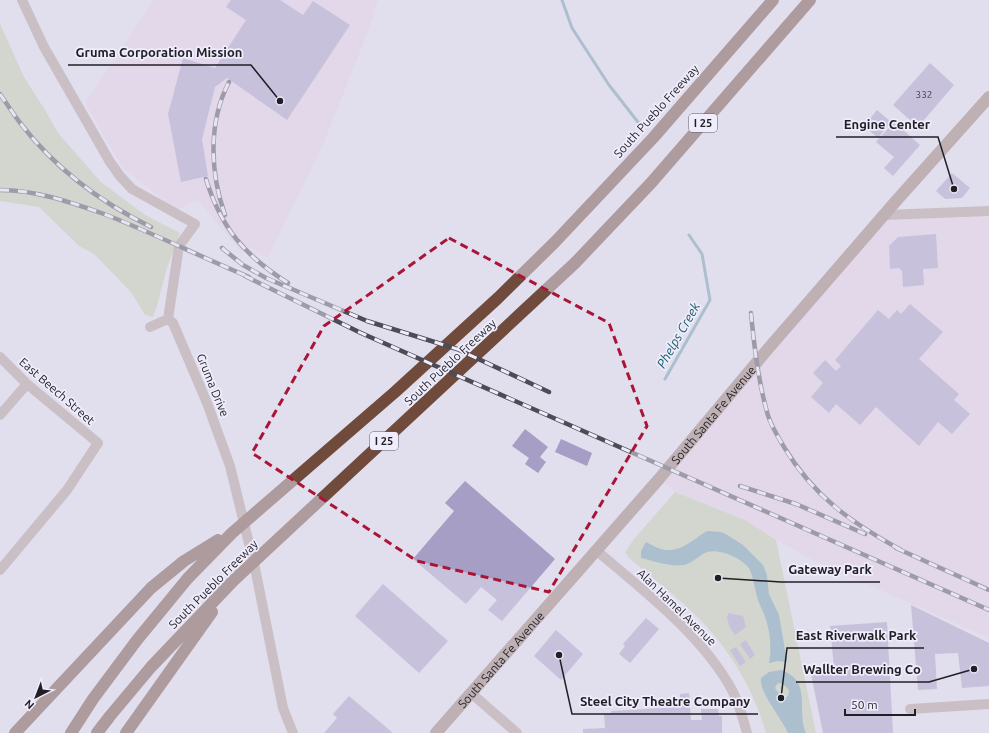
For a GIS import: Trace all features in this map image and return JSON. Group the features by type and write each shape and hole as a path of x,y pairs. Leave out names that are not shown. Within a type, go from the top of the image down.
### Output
{"highway":[{"name":"South Pueblo Freeway","path":"71,733 93,699 137,640 188,578 232,533 389,397 498,298 555,242 652,138 773,0"},
{"name":"South Pueblo Freeway","path":"97,733 151,667 233,581 575,263 651,183 754,62 810,0"},
{"path":"15,733 151,588 184,561 232,533"},
{"path":"126,733 177,663 233,581"}],"main road":[{"name":"South Santa Fe Avenue","path":"436,733 597,551 767,350 989,97"}],"street":[{"path":"22,0 44,48 110,162 120,176 132,189 195,224 179,246 168,319 150,327"},
{"path":"884,215 989,211"},
{"name":"Gruma Drive","path":"168,319 173,323 204,395 230,466 255,568 283,708 294,733"},
{"name":"East Beech Street","path":"0,357 27,384 98,443 67,490 0,570"},
{"path":"0,416 27,384"},
{"name":"Alan Hamel Avenue","path":"597,551 675,620 713,660 732,691 748,733"},
{"path":"471,693 516,733"},
{"path":"910,709 989,704"}],"highlighted area":[{"path":"449,238 609,323 647,426 549,592 417,561 252,453 324,326"}],"shaded area":[{"path":"154,0 378,0 369,29 324,142 268,258 247,246 241,252 198,200 176,210 123,168 85,103"},
{"path":"989,211 989,638 817,562 776,540 745,520 675,492 659,479 884,215"}],"green space":[{"path":"0,24 24,77 58,133 101,182 145,215 180,233 167,268 153,317 145,315 131,292 94,254 79,246 39,207 0,201"},
{"path":"675,492 745,520 776,540 816,733 766,733 750,690 735,663 717,639 688,608 629,558 625,552 634,539"}],"water":[{"path":"707,531 726,534 743,545 763,565 767,575 769,594 779,615 787,662 778,661 769,663 770,646 767,622 758,600 750,570 743,562 731,555 712,551 704,553 689,563 683,565 667,564 641,558 641,551 646,542 662,549 673,550 688,544"},
{"path":"781,670 791,675 797,681 802,697 803,724 806,733 788,733 763,691 761,678 769,672","holes":["779,683 784,685 789,690 788,696 784,699 775,688"]}],"building":[{"path":"231,0 280,0 303,15 313,1 350,25 287,120 227,78 215,87 202,139 208,176 181,182 168,114 183,58 215,68 246,20 226,7"},
{"path":"930,63 954,85 918,127 893,105"},
{"path":"877,110 891,122 878,138 864,126"},
{"path":"894,122 920,145 893,176 884,168 894,157 876,142"},
{"path":"952,173 970,188 962,198 945,199 936,191"},
{"path":"936,234 938,268 923,269 924,285 903,287 902,270 900,270 900,268 890,269 889,246 898,237"},
{"path":"910,304 943,332 919,359 959,394 954,400 970,414 952,434 938,422 919,446 876,407 860,425 836,404 829,413 811,397 823,383 813,373 825,360 836,371 841,366 835,360 878,310 889,319 897,310 901,314"},
{"path":"525,429 548,447 540,457 546,462 538,473 525,464 529,458 512,446"},
{"path":"561,439 592,453 587,466 555,452"},
{"path":"465,481 555,559 502,621 488,610 497,600 481,587 466,604 413,559 454,511 445,503"},
{"path":"383,584 448,641 419,673 355,616"},
{"path":"911,605 989,643 989,686 962,688 958,653 935,654 937,689 918,690"},
{"path":"728,613 743,616 746,627 735,635 730,628 727,618"},
{"path":"646,618 659,629 630,663 619,654 625,646 623,644"},
{"path":"887,622 893,733 823,733 810,669 834,668 830,626"},
{"path":"556,630 583,654 561,680 534,656"},
{"path":"746,640 755,655 750,659 740,644"},
{"path":"736,647 746,662 740,666 730,650"},
{"path":"689,693 691,720 702,720 701,709 718,709 719,716 722,716 722,733 583,733 583,729 605,728 604,714 611,713 611,711 680,707 680,694"},
{"path":"349,696 393,733 324,733 337,718 333,714"}],"waterway":[{"name":"Phelps Creek","path":"562,0 572,28 609,85 641,126"},
{"name":"Phelps Creek","path":"665,379 710,300 702,254 689,235"}],"railway":[{"path":"225,215 216,182 214,148 217,114 222,97 229,82"},
{"path":"0,94 18,121 34,140 64,170 115,207 151,227"},
{"path":"206,179 219,212 236,239 259,262 288,283"},
{"path":"0,190 40,194 104,214 249,277"},
{"path":"222,248 243,265 266,278 367,321 457,349 549,392"},
{"path":"245,276 361,333 989,610"},
{"path":"751,313 761,388 770,421 784,447 808,480 835,507 866,530 901,550"},
{"path":"740,486 796,504 865,534"},
{"path":"896,548 989,590"}],"place":[{"name":"Gruma Corporation Mission","path":"280,101"},
{"name":"Engine Center","path":"954,189"},
{"name":"Gateway Park","path":"718,578"},
{"name":"Steel City Theatre Company","path":"559,655"},
{"name":"Wallter Brewing Co","path":"974,669"},
{"name":"East Riverwalk Park","path":"781,698"}]}
